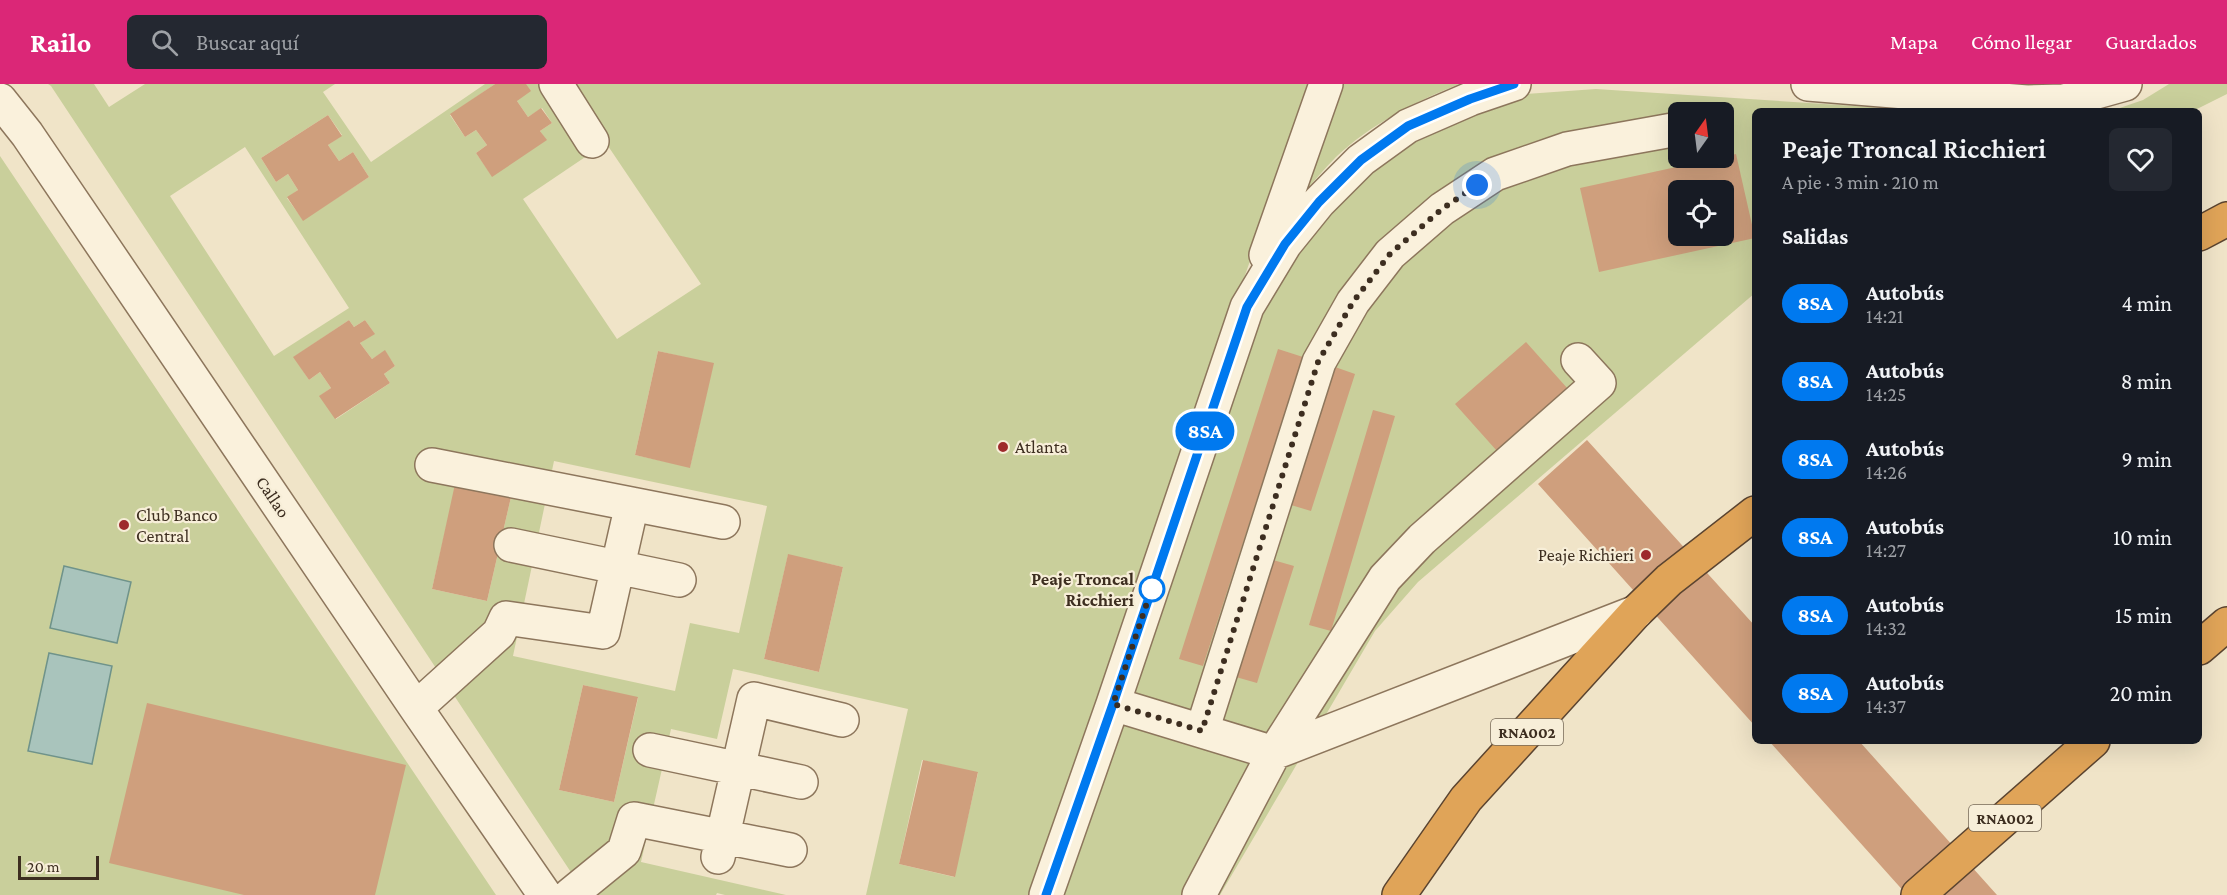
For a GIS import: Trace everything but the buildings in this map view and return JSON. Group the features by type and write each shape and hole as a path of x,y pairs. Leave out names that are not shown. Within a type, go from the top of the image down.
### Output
{"highway":[{"path":"2202,232 2227,219"},
{"name":"RNA002","path":"1399,895 1466,799 1636,612 1669,580 1752,515"},
{"path":"2202,645 2227,624"},
{"name":"RNA002","path":"1918,895 2089,744"}],"street":[{"path":"556,84 592,141"},
{"path":"1046,895 1247,307 1326,84"},
{"path":"1247,307 1285,244 1319,202 1361,160 1408,126 1470,99 1514,84"},
{"path":"1808,84 2027,102 2064,101 2125,84"},
{"name":"Callao","path":"0,100 27,134 545,895"},
{"path":"1202,731 1318,362 1353,302 1390,254 1442,209 1495,174 1567,149 1668,131"},
{"path":"1199,895 1274,753 1385,578 1422,539 1599,383 1578,360"},
{"path":"432,465 723,522"},
{"path":"416,708 499,633 506,618 603,632 632,504"},
{"path":"511,544 679,580"},
{"path":"1113,704 1274,753 1636,612"},
{"path":"720,847 754,699 842,720"},
{"path":"650,750 801,782"},
{"path":"570,895 624,851 634,819 720,847 790,850"}],"green space":[{"path":"48,84 94,84 109,107 145,84 335,84 323,92 371,162 485,84 495,84 450,115 465,137 476,130 487,145 476,153 492,176 546,140 540,131 552,123 542,108 528,117 517,101 526,84 1312,84 1028,895 866,895 908,709 733,669 717,739 671,729 641,862 786,895 717,893 716,895 586,895","holes":["328,115 342,135 328,145 339,161 353,152 369,177 303,220 287,198 298,190 288,174 276,182 261,158","606,143 701,284 617,339 523,199","245,147 349,308 274,356 170,196","349,320 354,327 365,320 374,333 360,343 372,359 385,351 395,366 384,374 390,383 336,419 320,396 331,388 320,372 309,380 294,357","658,351 713,364 690,467 635,455","554,461 767,506 739,633 690,623 675,691 513,656","456,484 511,497 487,601 432,589","788,555 843,567 819,672 764,659","583,685 638,698 614,802 559,790","922,760 978,773 954,877 899,864"]},
{"path":"1340,84 1459,84 1410,106 1364,134 1336,157 1302,195"},
{"path":"2169,84 2227,84 2227,94 2199,108 2120,108 2143,100"},
{"path":"1596,89 1885,108 1752,108 1752,296 1418,582 1375,631 1220,895 1062,895 1224,429 1265,303 1296,250 1359,179 1433,129 1526,94"},
{"name":"Club Banco Central","path":"0,156 496,895 0,895"}],"water":[{"path":"64,566 131,582 117,643 50,628"},
{"path":"49,653 112,666 92,764 28,751"}],"bus line":[{"name":"8SA","path":"1046,895 1247,307 1285,244 1319,202 1361,160 1408,126 1470,99 1514,84"}],"place":[{"name":"Atlanta","path":"1003,447"},
{"name":"Club Banco Central","path":"124,525"},
{"name":"Peaje Richieri","path":"1646,555"},
{"name":"Peaje Troncal Ricchieri","path":"1152,589"}],"route":[{"path":"1152,589 1154,582 1113,704 1202,731 1318,362 1353,302 1390,254 1442,209 1477,185"}]}
